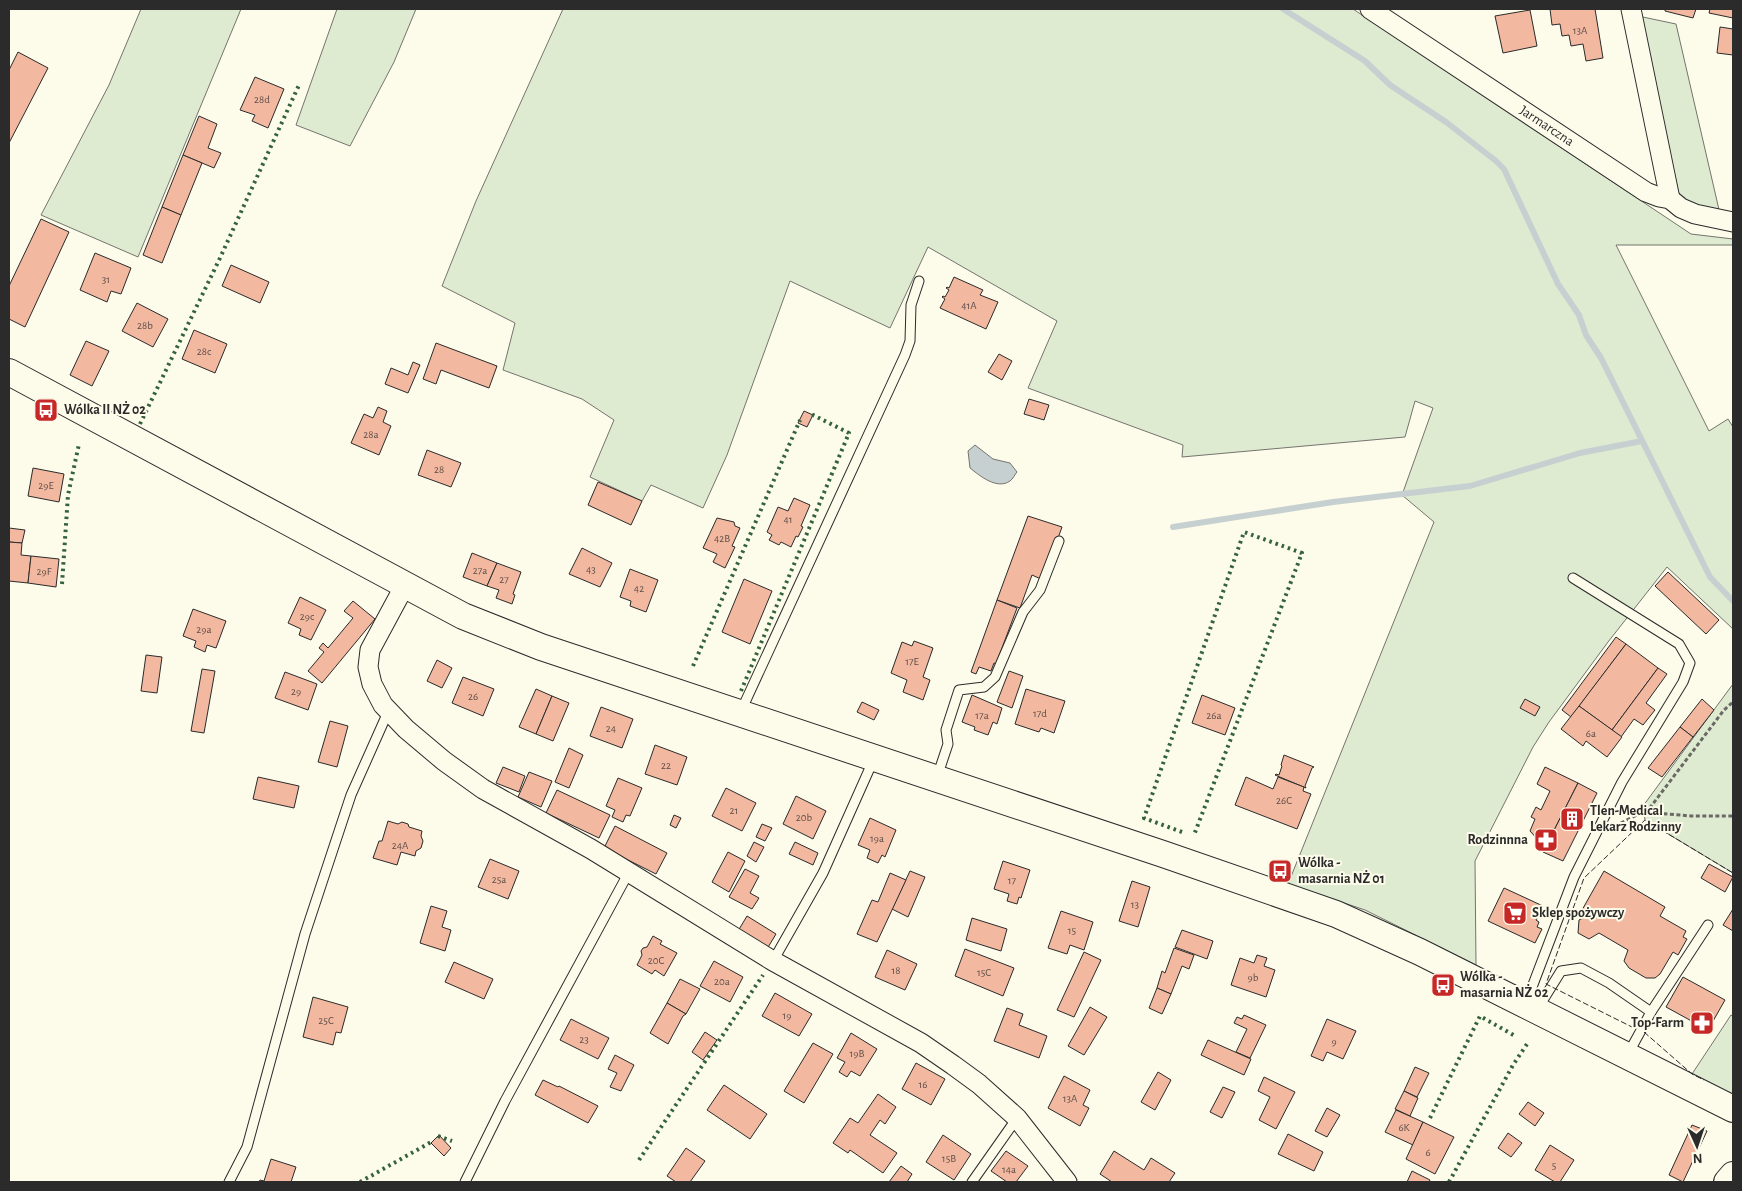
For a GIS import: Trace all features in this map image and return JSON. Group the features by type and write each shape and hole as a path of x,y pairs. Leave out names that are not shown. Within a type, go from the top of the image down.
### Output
{"street":[{"name":"Jarmarczna","path":"1370,9 1646,192 1670,199 1681,208 1695,214 1733,222"},
{"path":"1631,9 1670,199"},
{"path":"9,372 463,616 520,640 1236,878 1336,914 1405,944 1733,1110"},
{"path":"405,586 370,650 369,675 388,712 430,750 472,782 629,872 773,961 921,1043 979,1084 1017,1118 1041,1146 1067,1182"},
{"path":"1727,1182 1733,1175"}],"lane":[{"path":"740,714 910,341 911,305 919,281"},
{"path":"936,779 948,744 946,730 959,690 984,687 995,677 1023,612 1040,590 1059,541"},
{"path":"1531,1008 1574,877 1622,782 1683,682 1690,663 1679,644 1573,578"},
{"path":"229,1182 241,1160 252,1132 305,934 351,795 388,712"},
{"path":"773,961 828,865 874,758"},
{"path":"465,1182 505,1101 629,872"},
{"path":"1627,1056 1651,1012 1708,925"},
{"path":"1531,1008 1561,971 1581,968 1609,983 1651,1012"},
{"path":"972,1182 1017,1118"}],"path":[{"path":"1595,836 1649,810 1724,710 1733,702"},
{"path":"1644,812 1692,816 1733,816"}],"green space":[{"path":"141,9 241,9 138,257 41,215 109,85"},
{"path":"337,9 416,9 394,62 350,146 296,125"},
{"path":"563,9 1353,9 1691,234 1733,239 1733,245 1616,245 1709,431 1728,419 1733,427 1733,629 1667,567 1608,642 1549,722 1533,747 1475,861 1476,965 1365,910 1288,884 1434,522 1402,495 1433,408 1415,401 1405,437 1182,457 1183,445 1028,388 1057,321 928,247 890,328 790,281 727,455 703,508 651,485 642,501 590,477 614,420 582,399 503,370 515,323 442,286 476,201"},
{"path":"1638,16 1676,24 1720,214 1680,199"},
{"path":"1733,684 1733,873 1645,820 1643,806"},
{"path":"1731,1015 1733,1016 1733,1095 1692,1074"}],"shaded area":[{"path":"975,445 993,459 1010,463 1017,472 1011,480 1000,484 994,483 970,468 968,451"}],"building":[{"path":"1550,9 1595,9 1603,58 1586,61 1583,44 1571,46 1569,35 1562,36 1560,24 1552,25"},
{"path":"1665,9 1696,9 1693,18 1665,11"},
{"path":"1710,9 1733,9 1733,18 1709,13"},
{"path":"1530,10 1537,46 1503,53 1495,16"},
{"path":"1720,27 1733,29 1733,55 1717,53"},
{"path":"18,52 48,68 9,143 9,70"},
{"path":"255,77 284,89 268,128 252,121 255,115 240,110"},
{"path":"199,116 217,124 208,148 221,153 214,168 183,155"},
{"path":"183,155 202,163 181,215 162,207"},
{"path":"162,207 181,215 162,263 143,255"},
{"path":"41,219 69,232 25,327 9,319 9,286"},
{"path":"95,253 131,268 121,294 111,291 107,302 80,290"},
{"path":"231,265 269,282 260,303 222,286"},
{"path":"954,277 983,290 980,295 998,302 986,329 940,308 945,299 942,297 945,297 949,290 946,288 949,288"},
{"path":"137,303 168,319 153,347 122,331"},
{"path":"194,330 227,344 215,373 182,359"},
{"path":"86,341 109,351 92,386 70,375"},
{"path":"436,343 497,366 489,388 441,370 436,384 423,379"},
{"path":"999,354 1012,361 1002,380 988,372"},
{"path":"413,362 420,365 408,393 385,384 391,368 408,375"},
{"path":"1029,399 1049,405 1044,420 1024,414"},
{"path":"378,407 387,411 383,422 391,426 379,455 351,443 364,414 373,418"},
{"path":"804,411 813,415 807,427 798,423"},
{"path":"427,450 461,463 451,487 418,475"},
{"path":"33,468 64,474 59,502 28,496"},
{"path":"598,482 642,501 631,525 588,505"},
{"path":"794,498 810,505 801,526 803,527 791,547 781,542 779,545 769,540 772,535 767,532 778,507 788,511"},
{"path":"1028,516 1062,527 1043,580 1032,575 1020,608 997,600"},
{"path":"717,518 734,522 735,526 740,528 732,546 735,547 725,568 713,562 717,554 703,548"},
{"path":"9,528 25,530 22,543 9,542"},
{"path":"9,542 22,543 21,555 31,556 28,583 9,581"},
{"path":"582,548 612,563 600,587 569,574"},
{"path":"472,553 497,563 487,586 463,577"},
{"path":"31,556 59,559 56,587 28,583"},
{"path":"497,563 521,572 513,594 515,595 512,604 496,598 499,590 487,586"},
{"path":"630,569 658,580 646,612 630,606 631,601 620,597"},
{"path":"1668,572 1719,620 1706,634 1655,586"},
{"path":"744,579 772,591 750,644 722,632"},
{"path":"300,597 326,610 311,640 299,635 301,629 288,623"},
{"path":"997,600 1017,608 996,664 994,663 991,671 979,667 976,674 971,672"},
{"path":"353,601 375,619 322,683 308,671 324,652 319,648 323,643 328,648 353,618 344,611"},
{"path":"193,609 226,621 216,648 207,645 205,652 194,647 196,641 183,636"},
{"path":"1616,637 1626,644 1571,717 1562,710"},
{"path":"914,641 933,648 923,677 930,680 923,700 903,692 907,680 891,673 902,642 912,646"},
{"path":"1626,644 1658,668 1612,730 1579,706"},
{"path":"146,655 162,657 157,693 141,691"},
{"path":"437,660 452,668 442,688 427,681"},
{"path":"1658,668 1667,674 1646,703 1655,710 1643,725 1634,719 1621,737 1612,730"},
{"path":"202,669 215,671 204,733 191,731"},
{"path":"1009,671 1023,676 1012,708 997,702"},
{"path":"285,672 317,684 308,710 275,698"},
{"path":"463,677 494,689 483,716 452,703"},
{"path":"536,689 552,696 536,734 519,727"},
{"path":"1026,689 1065,701 1054,733 1041,728 1039,732 1015,724"},
{"path":"972,695 1002,708 997,724 993,722 988,735 974,730 975,727 962,722"},
{"path":"1202,695 1235,708 1225,735 1192,723"},
{"path":"552,696 569,703 553,741 536,734"},
{"path":"1525,699 1540,707 1535,716 1520,708"},
{"path":"1702,699 1714,710 1693,737 1680,727"},
{"path":"862,702 879,710 874,720 857,712"},
{"path":"1579,706 1622,737 1607,757 1586,741 1583,746 1561,729"},
{"path":"601,707 633,719 622,748 590,736"},
{"path":"330,721 348,726 337,767 318,762"},
{"path":"1680,727 1693,737 1662,777 1648,768"},
{"path":"655,745 687,757 677,785 645,774"},
{"path":"569,748 583,755 569,788 555,782"},
{"path":"1284,755 1314,767 1305,786 1306,788 1275,775 1279,775"},
{"path":"503,767 525,776 519,792 496,783"},
{"path":"1545,767 1578,783 1546,846 1530,831 1535,819 1531,817 1536,807 1541,810 1550,791 1537,784"},
{"path":"529,772 552,781 541,807 518,797"},
{"path":"258,777 299,786 294,808 253,799"},
{"path":"1246,777 1273,789 1278,777 1304,787 1303,791 1311,794 1297,829 1235,805"},
{"path":"618,778 642,788 630,816 626,815 623,822 612,817 615,810 606,806"},
{"name":"Tlen-Medical Lekarz Rodzinny","path":"1578,783 1597,793 1563,861 1543,852"},
{"path":"726,788 756,803 742,831 712,816"},
{"path":"557,790 610,815 599,838 546,813"},
{"path":"796,796 826,811 813,839 783,824"},
{"path":"674,815 681,818 676,828 670,825"},
{"path":"870,818 896,830 885,857 882,855 878,863 867,858 870,850 858,845"},
{"path":"388,821 398,824 402,822 408,824 409,827 422,831 423,841 421,848 416,851 415,856 401,852 397,865 373,858 379,841 382,841"},
{"path":"762,824 772,828 765,841 756,837"},
{"path":"615,826 667,853 656,874 604,848"},
{"path":"754,842 764,847 756,862 747,856"},
{"path":"795,842 818,853 813,865 789,854"},
{"path":"728,852 745,861 729,892 712,882"},
{"path":"490,859 519,871 508,899 478,887"},
{"path":"1003,861 1030,870 1021,898 1019,897 1017,904 1007,901 1009,894 994,889"},
{"path":"1709,864 1733,877 1725,892 1701,878"},
{"path":"745,869 759,876 750,893 759,898 752,909 729,897"},
{"path":"910,871 925,877 908,917 892,909"},
{"path":"1604,871 1665,907 1660,916 1686,931 1683,937 1687,939 1678,955 1673,952 1660,974 1655,978 1646,978 1629,968 1624,961 1628,950 1599,933 1589,939 1578,933 1579,920 1589,915 1582,910"},
{"path":"890,873 906,880 877,942 857,934 872,900 878,902"},
{"path":"1132,881 1150,887 1138,927 1119,921"},
{"name":"Sklep spożywczy","path":"1504,888 1543,906 1536,920 1539,922 1537,927 1542,929 1535,943 1488,921"},
{"path":"431,906 447,911 442,927 451,930 445,951 420,943"},
{"path":"1733,909 1733,931 1723,925"},
{"path":"1061,911 1093,922 1084,950 1070,945 1067,954 1048,948"},
{"path":"747,916 776,934 767,949 738,931"},
{"path":"972,918 1007,929 1001,951 966,940"},
{"path":"1182,930 1213,941 1207,959 1175,947"},
{"path":"653,936 662,941 660,944 677,953 664,976 655,970 652,974 637,965 642,955 641,951 647,947"},
{"path":"1174,948 1194,955 1189,969 1182,966 1171,994 1157,988 1162,971 1165,973"},
{"path":"965,949 1014,968 1003,996 955,976"},
{"path":"887,950 917,964 905,990 875,977"},
{"path":"1084,952 1101,960 1074,1017 1057,1010"},
{"path":"1257,955 1267,958 1264,966 1275,970 1266,997 1231,985 1240,958 1254,963"},
{"path":"714,961 743,977 730,1002 700,986"},
{"path":"454,962 493,979 484,999 445,982"},
{"path":"1683,977 1725,1000 1708,1030 1666,1007"},
{"path":"680,979 700,989 686,1014 667,1003"},
{"path":"1157,988 1171,994 1162,1014 1149,1008"},
{"path":"775,993 812,1014 799,1036 762,1016"},
{"path":"313,997 348,1007 341,1033 336,1032 333,1045 303,1037"},
{"path":"667,1003 686,1014 683,1016 668,1044 650,1033"},
{"path":"1090,1007 1107,1017 1084,1055 1068,1046"},
{"path":"1007,1008 1023,1014 1019,1025 1047,1036 1039,1058 994,1041"},
{"path":"1244,1015 1266,1025 1250,1058 1236,1052 1247,1029 1234,1023 1237,1017 1242,1019"},
{"path":"571,1019 609,1038 598,1059 560,1040"},
{"path":"1327,1019 1356,1031 1343,1059 1327,1052 1323,1061 1311,1056"},
{"path":"705,1032 717,1040 703,1060 692,1052"},
{"path":"851,1033 877,1049 860,1076 851,1071 847,1077 839,1072 845,1062 837,1058"},
{"path":"1208,1040 1251,1059 1244,1075 1201,1055"},
{"path":"813,1043 833,1054 804,1103 784,1091"},
{"path":"615,1055 634,1065 621,1091 610,1087 617,1073 608,1069"},
{"path":"916,1063 945,1079 931,1105 902,1089"},
{"path":"1415,1067 1429,1073 1417,1097 1404,1091"},
{"path":"1158,1072 1171,1080 1155,1110 1141,1102"},
{"path":"1064,1076 1090,1090 1083,1105 1089,1108 1080,1126 1048,1108"},
{"path":"1264,1077 1295,1092 1276,1129 1259,1120 1270,1097 1258,1091"},
{"path":"543,1080 598,1106 588,1123 535,1095"},
{"path":"724,1085 767,1114 750,1139 707,1110"},
{"path":"1223,1087 1235,1092 1222,1118 1210,1112"},
{"path":"1404,1091 1418,1098 1410,1116 1395,1109"},
{"path":"878,1094 896,1107 885,1124 880,1120 870,1135 897,1153 883,1173 850,1150 848,1153 833,1143 850,1118 858,1123"},
{"path":"1528,1102 1544,1113 1535,1126 1519,1114"},
{"path":"1327,1108 1340,1115 1327,1137 1315,1131"},
{"path":"1396,1110 1423,1122 1413,1145 1385,1132"},
{"path":"1423,1122 1454,1137 1435,1174 1406,1159"},
{"path":"1692,1125 1707,1131 1683,1182 1669,1175"},
{"path":"1508,1133 1522,1143 1511,1157 1498,1148"},
{"path":"1288,1134 1323,1152 1314,1171 1278,1154"},
{"path":"439,1135 451,1148 444,1156 431,1143"},
{"path":"943,1135 971,1154 954,1180 926,1162"},
{"path":"1550,1145 1574,1160 1560,1182 1555,1182 1535,1170"},
{"path":"686,1148 705,1161 690,1182 676,1182 667,1176"},
{"path":"1006,1151 1028,1166 1016,1182 1007,1182 991,1171"},
{"path":"1114,1151 1144,1170 1151,1158 1175,1173 1169,1182 1112,1182 1100,1174"},
{"path":"271,1159 296,1167 291,1182 259,1182 260,1180 264,1181"},
{"path":"901,1166 912,1174 907,1182 889,1182"},
{"path":"1412,1171 1430,1180 1429,1182 1407,1182"}],"waterway":[{"path":"1283,9 1365,61 1390,85 1446,122 1504,169 1558,284 1579,315 1586,335 1601,358 1710,577 1733,601"},
{"path":"1173,527 1333,502 1470,486 1580,453 1642,441"}],"hedge":[{"path":"140,424 220,258 299,85"},
{"path":"741,691 849,433 811,414"},
{"path":"693,666 800,420"},
{"path":"62,584 68,495 79,444"},
{"path":"1182,832 1144,818 1244,532 1302,553 1194,835"},
{"path":"639,1160 763,975"},
{"path":"1430,1118 1480,1016 1515,1036"},
{"path":"1449,1182 1513,1065 1527,1044"},
{"path":"438,1136 452,1141"},
{"path":"360,1182 433,1141"}],"fence":[{"path":"1634,1028 1546,984 1584,878 1645,820 1733,873"},
{"path":"1644,1032 1692,1074 1704,1080"}],"place":[{"name":"Wólka II NŻ 02","path":"46,410"},
{"name":"Tlen-Medical Lekarz Rodzinny","path":"1572,819"},
{"name":"Rodzinnna","path":"1546,840"},
{"name":"Wólka - masarnia NŻ 01","path":"1280,871"},
{"name":"Sklep spożywczy","path":"1515,913"},
{"name":"Wólka - masarnia NŻ 02","path":"1443,985"},
{"name":"Top-Farm","path":"1702,1023"}]}
